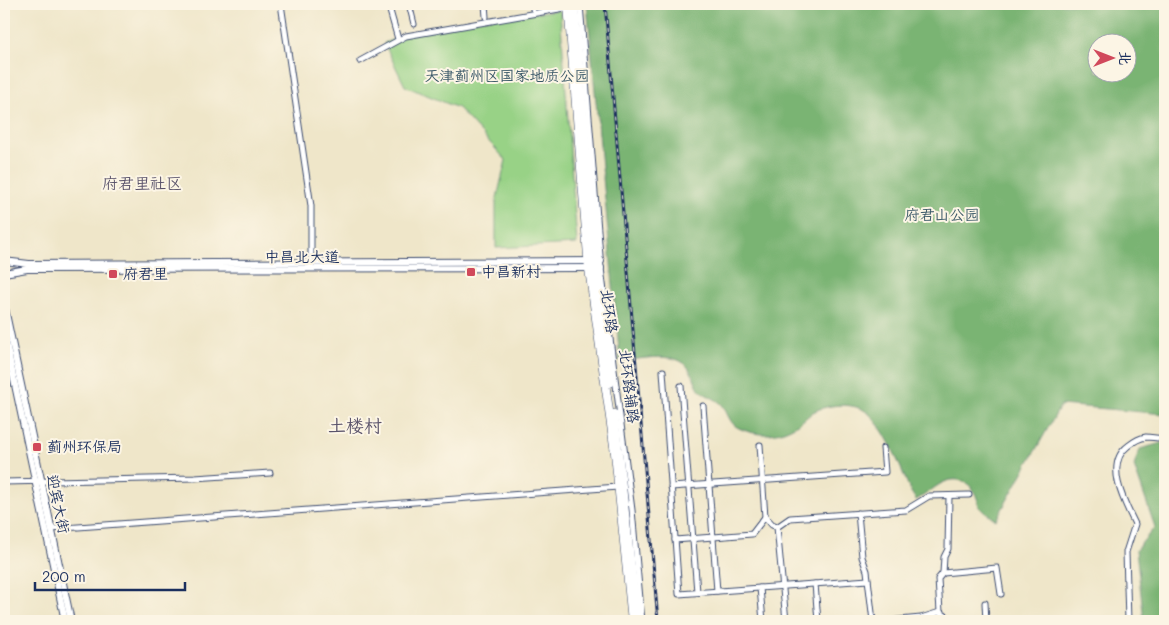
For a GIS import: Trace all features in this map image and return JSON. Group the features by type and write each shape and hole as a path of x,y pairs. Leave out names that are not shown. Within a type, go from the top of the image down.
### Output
{"highway":[{"name":"北环路","path":"574,4 595,265 620,453 637,621"},
{"name":"北环路","path":"567,6 632,621"}],"main road":[{"name":"中昌北大道","path":"4,261 29,264 311,266"},
{"name":"中昌北大道","path":"4,273 27,269 595,265"},
{"name":"迎宾大街","path":"4,304 65,621"},
{"name":"迎宾大街","path":"4,333 71,621"}],"street":[{"path":"280,4 311,206 311,266"},
{"path":"388,4 398,39"},
{"path":"409,4 414,24"},
{"path":"485,4 486,16"},
{"name":"北环路辅路","path":"580,4 595,265 632,510 642,621"},
{"path":"360,61 398,39 567,6"},
{"path":"663,371 679,594 868,580"},
{"path":"681,386 697,592"},
{"path":"704,406 717,591"},
{"path":"1128,621 1126,552 1135,524 1119,483 1115,466 1120,452 1135,441 1146,438 1165,438"},
{"path":"760,445 765,516 772,525 777,527"},
{"path":"671,488 885,472 883,448"},
{"path":"4,482 195,478 270,473"},
{"path":"50,529 618,487"},
{"path":"777,527 790,518 906,510 930,496 969,495"},
{"path":"940,612 938,579 943,573 944,558 948,549 948,496"},
{"path":"858,513 862,556 868,580 872,621"},
{"path":"675,540 752,534 765,516"},
{"path":"777,527 786,621"},
{"path":"943,573 997,568 1001,594"},
{"path":"815,584 818,621"},
{"path":"760,588 763,621"},
{"path":"985,603 986,621"},
{"path":"889,621 921,618 940,612"},
{"path":"940,612 953,621"}],"green space":[{"name":"府君山公园","path":"587,4 1165,4 1165,414 1061,405 996,520 979,507 973,490 960,480 943,482 916,500 885,435 873,418 862,409 847,405 831,406 815,411 788,429 773,434 757,434 734,425 723,406 701,391 697,386 693,375 686,365 672,358 645,358 620,361"},
{"name":"天津蓟州区国家地质公园","path":"560,10 577,244 496,248 496,202 506,160 458,108 405,86 384,43 405,35 448,24"},
{"path":"1165,442 1165,621 1144,621 1136,550 1155,527 1134,466 1140,449"}],"railway":[{"path":"605,4 658,621"}],"place":[{"name":"中昌新村","path":"471,272"},
{"name":"府君里","path":"113,274"},
{"name":"蓟州环保局","path":"37,447"}],"district":[{"name":"府君里社区","path":"142,183"},
{"name":"土楼村","path":"355,426"}]}
